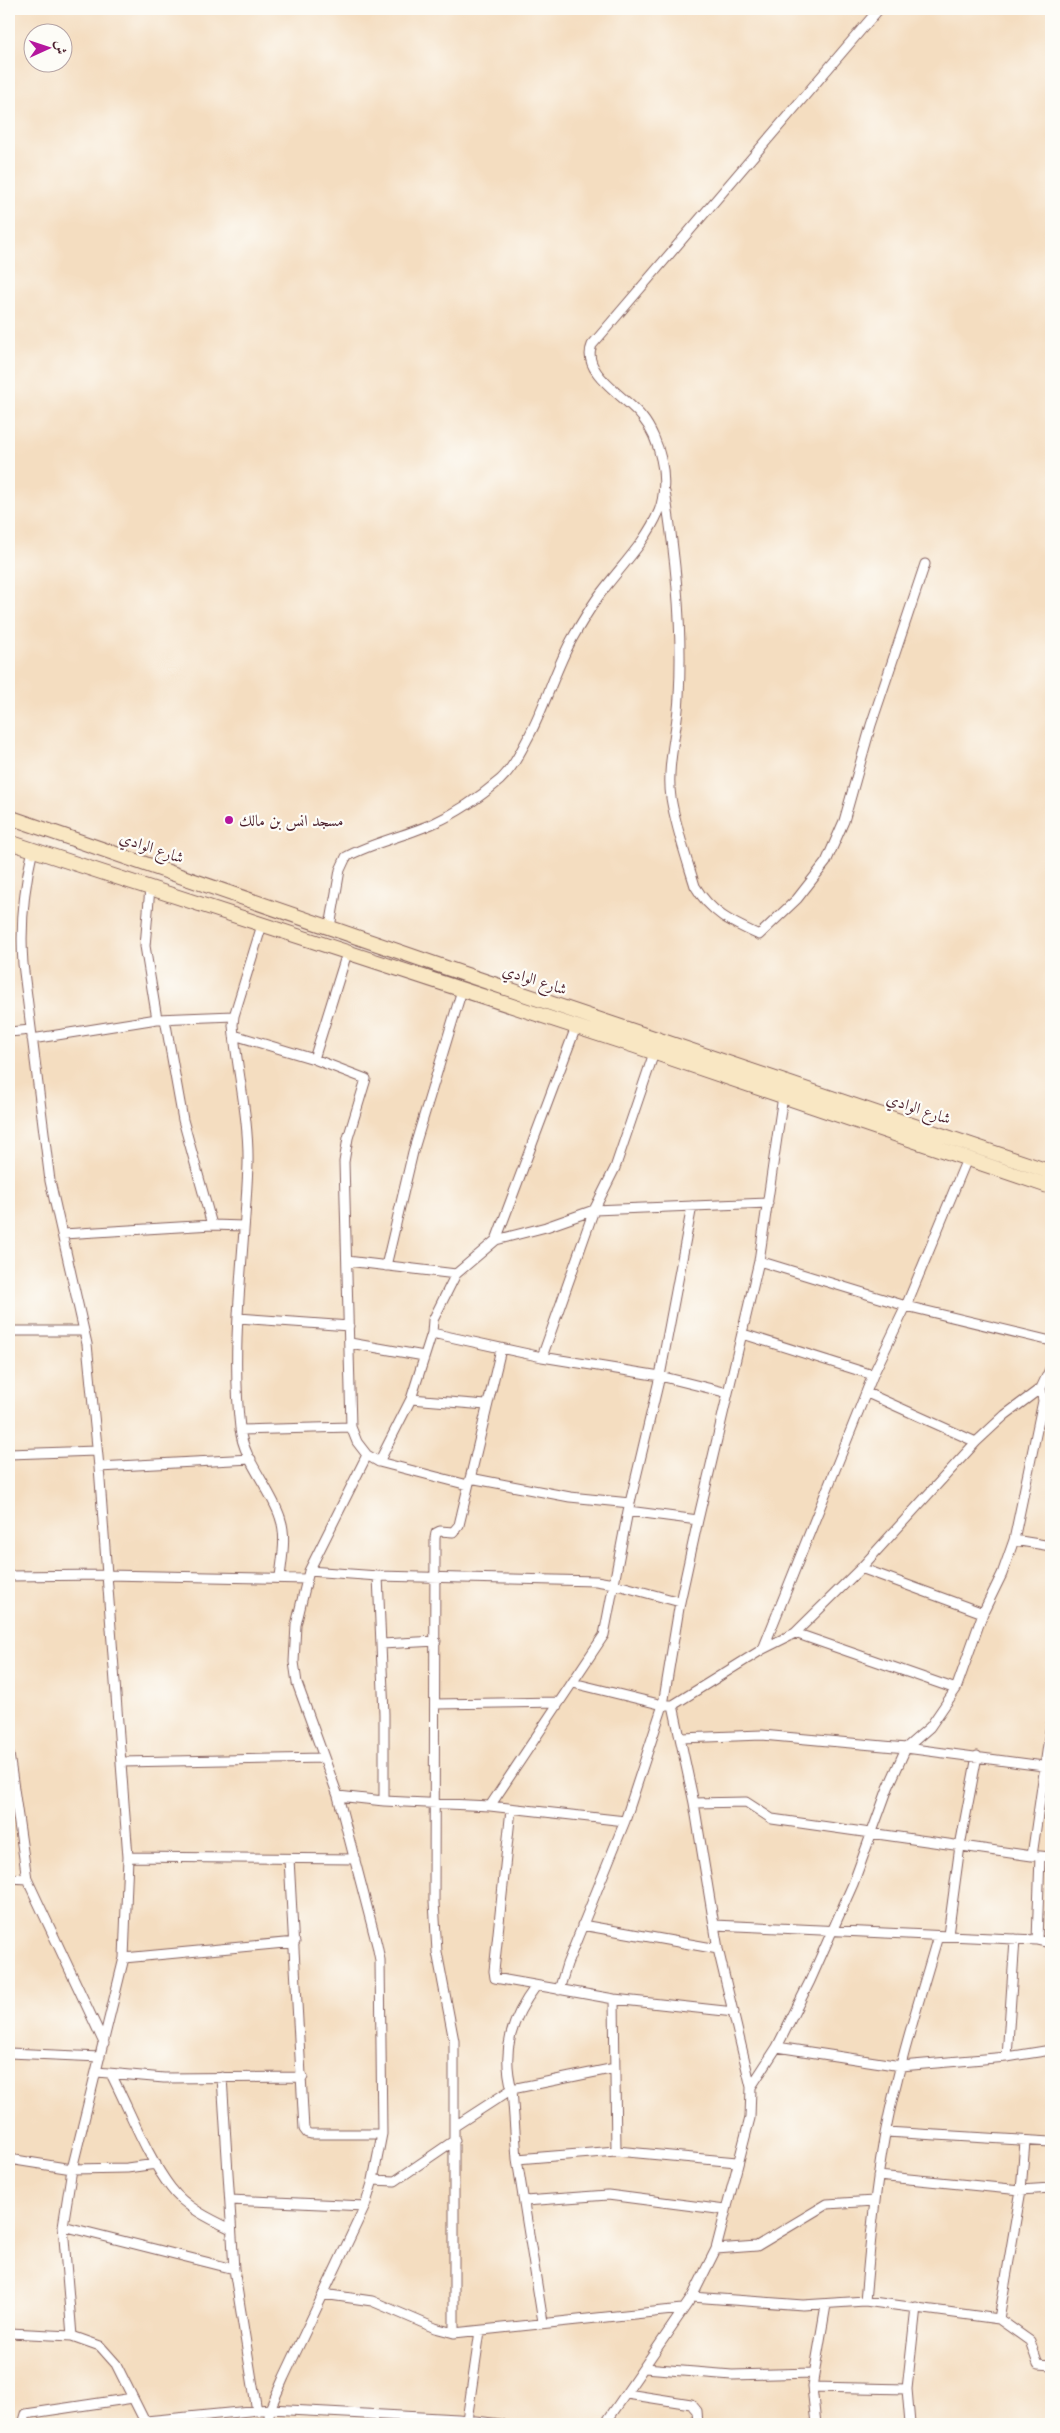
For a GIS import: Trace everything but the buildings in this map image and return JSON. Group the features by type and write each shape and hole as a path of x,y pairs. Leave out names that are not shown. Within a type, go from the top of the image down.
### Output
{"main road":[{"name":"شارع الوادي","path":"9,817 464,974 1051,1172"},
{"name":"شارع الوادي","path":"9,842 576,1027 1051,1187"},
{"path":"799,1101 803,1087"}],"street":[{"path":"879,9 592,345 589,360 596,372 637,412 650,430 661,458 674,547 680,614 680,697 671,774 671,797 695,886 710,908 734,923 759,935 797,899 826,862 844,821 871,724 925,564"},
{"path":"330,927 340,870 346,857 456,813 473,802 502,778 520,753 536,723 572,639 598,598 645,539 660,509 664,484"},
{"path":"33,849 24,896 22,932 45,1150 84,1331 99,1467 128,1857 124,1958 72,2169 63,2226 72,2336"},
{"path":"150,888 146,946 183,1120 212,1225"},
{"path":"262,925 234,1016 234,1035 248,1144 236,1371 240,1430 251,1459 280,1517 283,1547 280,1577"},
{"path":"314,1059 347,952"},
{"path":"386,1266 413,1152 462,990"},
{"path":"9,1032 32,1034 161,1019 234,1016"},
{"path":"496,1240 576,1027"},
{"path":"234,1035 314,1059 366,1079 345,1150 351,1427 357,1442 367,1455 379,1462 469,1481 698,1520"},
{"path":"542,1357 594,1210 616,1168 654,1053"},
{"path":"559,1990 582,1925 625,1822 663,1705 680,1602 759,1261 783,1096"},
{"path":"763,1649 873,1375 906,1306 967,1159"},
{"path":"379,1462 411,1399 432,1333 433,1320 456,1274 496,1240 534,1231 594,1210 768,1203"},
{"path":"490,1806 604,1635 629,1507 660,1376 692,1206"},
{"path":"63,1234 212,1225 244,1226"},
{"path":"347,1261 456,1274"},
{"path":"759,1261 906,1306 1051,1341"},
{"path":"239,1318 349,1326"},
{"path":"9,1331 84,1331"},
{"path":"432,1333 542,1357 660,1376 728,1393"},
{"path":"743,1334 873,1375"},
{"path":"350,1343 424,1356"},
{"path":"454,2332 454,2041 437,1952 434,1902 436,1533 440,1530 453,1532 459,1525 501,1348"},
{"path":"573,1683 663,1705 673,1705 763,1649 795,1633 861,1568 976,1442 1005,1415 1041,1388 1051,1367"},
{"path":"751,2087 776,2047 810,1981 853,1884 888,1788 906,1748 930,1728 956,1689 983,1613 1002,1574 1014,1540 1047,1401 1041,1388"},
{"path":"867,1393 976,1442"},
{"path":"411,1399 486,1405"},
{"path":"240,1430 351,1427"},
{"path":"9,1454 96,1451"},
{"path":"268,2424 270,2409 365,2206 373,2180 382,2134 380,1960 338,1796 297,1683 294,1662 296,1625 308,1575 367,1455"},
{"path":"99,1467 251,1459"},
{"path":"1014,1540 1051,1546"},
{"path":"861,1568 983,1613"},
{"path":"9,1576 435,1576 596,1581 680,1602"},
{"path":"378,1576 382,1644 384,1801"},
{"path":"795,1633 956,1689"},
{"path":"382,1644 436,1641"},
{"path":"436,1704 558,1702"},
{"path":"605,2424 692,2297 716,2249 750,2118 751,2087 718,1949 694,1803 673,1705"},
{"path":"1037,1940 1036,1856 1048,1766 1051,1724"},
{"path":"681,1738 762,1735 906,1748 1048,1766"},
{"path":"9,1754 26,1878 104,2043"},
{"path":"948,1935 960,1846 977,1756"},
{"path":"122,1762 324,1758"},
{"path":"338,1796 384,1801 490,1806 625,1822"},
{"path":"694,1803 738,1800 753,1805 772,1819 872,1831 960,1846 1051,1857"},
{"path":"511,1808 494,1975 499,1979 614,1999 734,2012"},
{"path":"128,1857 354,1858"},
{"path":"289,1859 303,2077 304,2129 307,2133 382,2134"},
{"path":"9,1878 26,1878"},
{"path":"582,1925 718,1949"},
{"path":"714,1925 948,1935 1037,1940 1051,1943"},
{"path":"865,2301 874,2201 886,2132 901,2066 938,1936"},
{"path":"1007,2057 1016,1939"},
{"path":"124,1958 294,1942"},
{"path":"536,1986 521,2008 511,2035 506,2068 512,2089 517,2159 543,2322"},
{"path":"614,1999 616,2151"},
{"path":"776,2047 901,2066 1007,2057 1051,2050"},
{"path":"9,2053 100,2057"},
{"path":"455,2126 512,2089 614,2068"},
{"path":"97,2072 164,2078 303,2077"},
{"path":"111,2074 156,2164 171,2189 207,2218 231,2229"},
{"path":"222,2077 234,2269 257,2410"},
{"path":"886,2132 1025,2142 1051,2142"},
{"path":"373,2180 395,2181 455,2140"},
{"path":"999,2319 1021,2190 1025,2142"},
{"path":"517,2159 616,2151 738,2162"},
{"path":"9,2159 72,2169 128,2168 156,2164"},
{"path":"878,2176 1021,2190 1051,2188"},
{"path":"525,2201 608,2195 725,2210"},
{"path":"230,2200 365,2206"},
{"path":"716,2249 757,2246 827,2204 874,2201"},
{"path":"63,2226 234,2269"},
{"path":"323,2294 372,2301 435,2328 454,2332 480,2331 543,2322 682,2309"},
{"path":"692,2297 826,2305 865,2301 916,2306 999,2319 1030,2341 1038,2364 1051,2365"},
{"path":"816,2424 812,2387 813,2373 826,2305"},
{"path":"910,2424 907,2389 916,2306"},
{"path":"461,2421 480,2331"},
{"path":"9,2333 72,2336 100,2346 116,2364 146,2422 270,2409 501,2424"},
{"path":"645,2368 741,2375 813,2373"},
{"path":"812,2387 907,2389"},
{"path":"627,2394 691,2404 697,2412 698,2424"},
{"path":"23,2424 26,2414 133,2398"}],"place":[{"name":"مسجد انس بن مالك","path":"229,820"}]}
